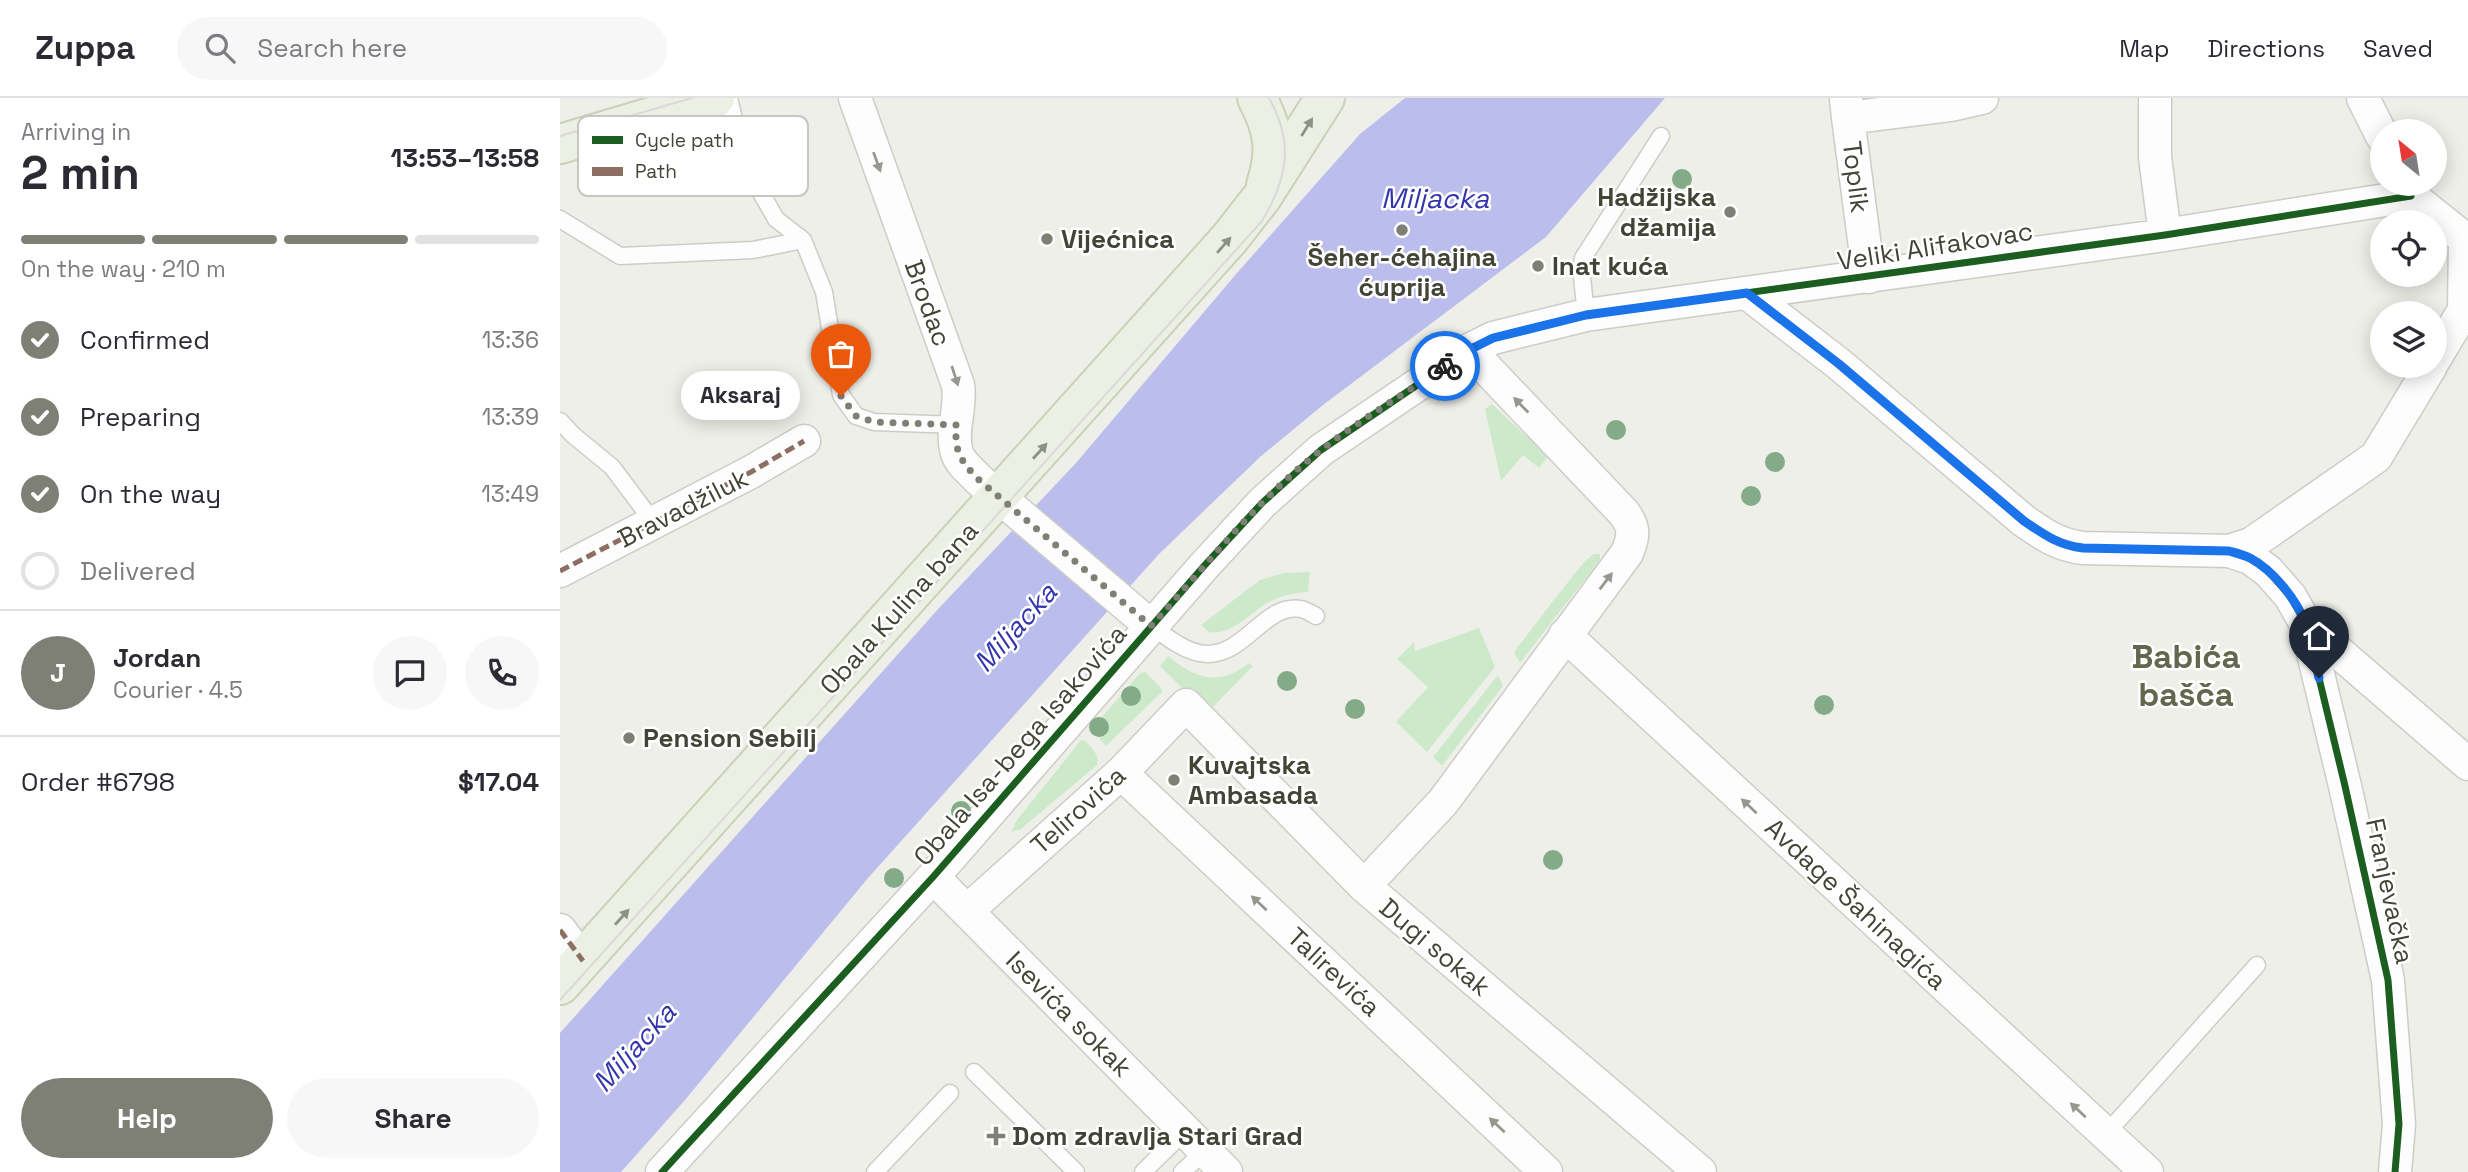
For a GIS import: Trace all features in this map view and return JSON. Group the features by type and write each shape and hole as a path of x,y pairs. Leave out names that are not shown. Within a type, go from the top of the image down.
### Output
{"main road":[{"path":"654,116 715,98"},
{"path":"1257,98 1273,138 1272,164 1262,197"},
{"name":"Obala Kulina bana","path":"571,973 1009,504 1262,197 1325,98"},
{"path":"560,144 578,139"}],"street":[{"name":"Brodac","path":"855,98 958,385 960,397 955,437 957,453 978,479 1151,626"},
{"name":"Toplik","path":"1869,277 1847,108 1951,105 1982,98"},
{"path":"2155,98 2155,157 2165,235"},
{"path":"2363,98 2374,119"},
{"name":"Veliki Alifakovac","path":"1469,350 1493,338 1586,315 2165,235 2376,196"},
{"path":"2416,196 2466,242 2463,310 2447,337"},
{"path":"1747,293 1839,364 2024,521 2065,546 2229,551 2250,558 2268,571 2290,596 2306,624 2468,764"},
{"path":"1364,886 1443,802 1627,552 1633,538 1633,526 1624,513 1469,350"},
{"name":"Obala Isa-bega Isakovića","path":"670,1169 933,877 1151,626 1262,503 1321,450 1469,350"},
{"path":"2229,551 2251,544 2376,457 2424,378"},
{"name":"Bravadžiluk","path":"560,571 751,472 804,441"},
{"name":"Franjevačka","path":"2306,624 2388,980 2399,1124 2395,1172"},
{"name":"Avdage Šahinagića","path":"1565,635 2147,1172"},
{"name":"Dugi sokak","path":"1186,705 1364,886 1700,1172"},
{"name":"Telirovića","path":"967,911 1121,773 1186,705"},
{"name":"Talirevića","path":"1121,773 1546,1172"},
{"name":"Isevića sokak","path":"933,877 1206,1151"},
{"path":"560,930 571,973"}],"lane":[{"path":"729,98 733,116"},
{"path":"1586,315 1581,268 1583,258 1661,136"},
{"path":"763,196 776,219 803,240 824,292 841,396 856,416 874,422 957,425"},
{"path":"560,219 620,257 753,250 803,240"},
{"path":"560,421 612,467 654,523"},
{"path":"1151,626 1183,648 1213,653 1240,643 1262,624 1289,610 1301,609 1316,616"},
{"path":"2105,1135 2257,965"},
{"path":"974,1072 1076,1172"},
{"path":"875,1172 950,1093"},
{"path":"1143,1172 1206,1151"},
{"path":"1182,1172 1206,1151"}],"green space":[{"path":"1492,404 1548,457 1539,468 1523,455 1501,481 1485,409"},
{"path":"1594,554 1600,554 1600,560 1520,663 1514,652 1586,560"},
{"path":"1310,572 1308,592 1274,600 1226,630 1209,632 1201,625 1260,580 1284,573"},
{"path":"1479,628 1495,667 1427,752 1396,722 1428,687 1397,659 1414,642 1415,651"},
{"path":"1168,656 1188,670 1208,677 1228,675 1249,663 1253,666 1207,713 1160,666"},
{"path":"1145,672 1162,692 1106,746 1093,727 1140,673"},
{"path":"1498,675 1503,686 1442,766 1433,757"},
{"path":"1081,740 1095,752 1097,765 1021,829 1011,832 1017,820"}],"water":[{"name":"Miljacka","path":"1405,98 1665,98 1546,237 1323,405 1260,457 1159,554 868,878 685,1100 621,1172 560,1172 560,1033 940,607 1076,463 1237,273 1360,134"}],"tram line":[{"path":"629,116 692,98"},
{"path":"560,1000 1262,221 1278,190 1285,160 1282,130 1269,98"},
{"path":"560,136 578,131"}],"marked path":[{"path":"560,571 751,472 804,441"},
{"path":"560,930 583,961"}],"cycle path":[{"path":"662,1172 933,877 1262,503 1321,450 1469,350 1493,338 1586,315 2165,235 2411,196"},
{"path":"1747,293 1839,364 2024,521 2045,535 2083,548 2229,551 2250,558 2268,571 2290,596 2306,624 2388,980 2399,1124 2395,1172"}],"way so far":[{"path":"841,396 856,416 874,422 957,425 957,453 978,479 1151,626 1262,503 1296,470 1445,366"}],"place":[{"name":"Hadžijska džamija","path":"1730,212"},
{"name":"Šeher-ćehajina ćuprija","path":"1402,230"},
{"name":"Vijećnica","path":"1047,239"},
{"name":"Inat kuća","path":"1538,266"},
{"name":"Aksaraj","path":"841,396"},
{"name":"Pension Sebilj","path":"629,738"},
{"name":"Kuvajtska Ambasada","path":"1174,780"},
{"name":"Dom zdravlja Stari Grad","path":"996,1136"}],"district":[{"name":"Babića bašča","path":"2186,676"}],"route":[{"path":"1445,366 1493,338 1586,315 1747,293 1839,364 2024,521 2065,546 2229,551 2250,558 2268,571 2290,596 2306,624 2319,678"}]}
